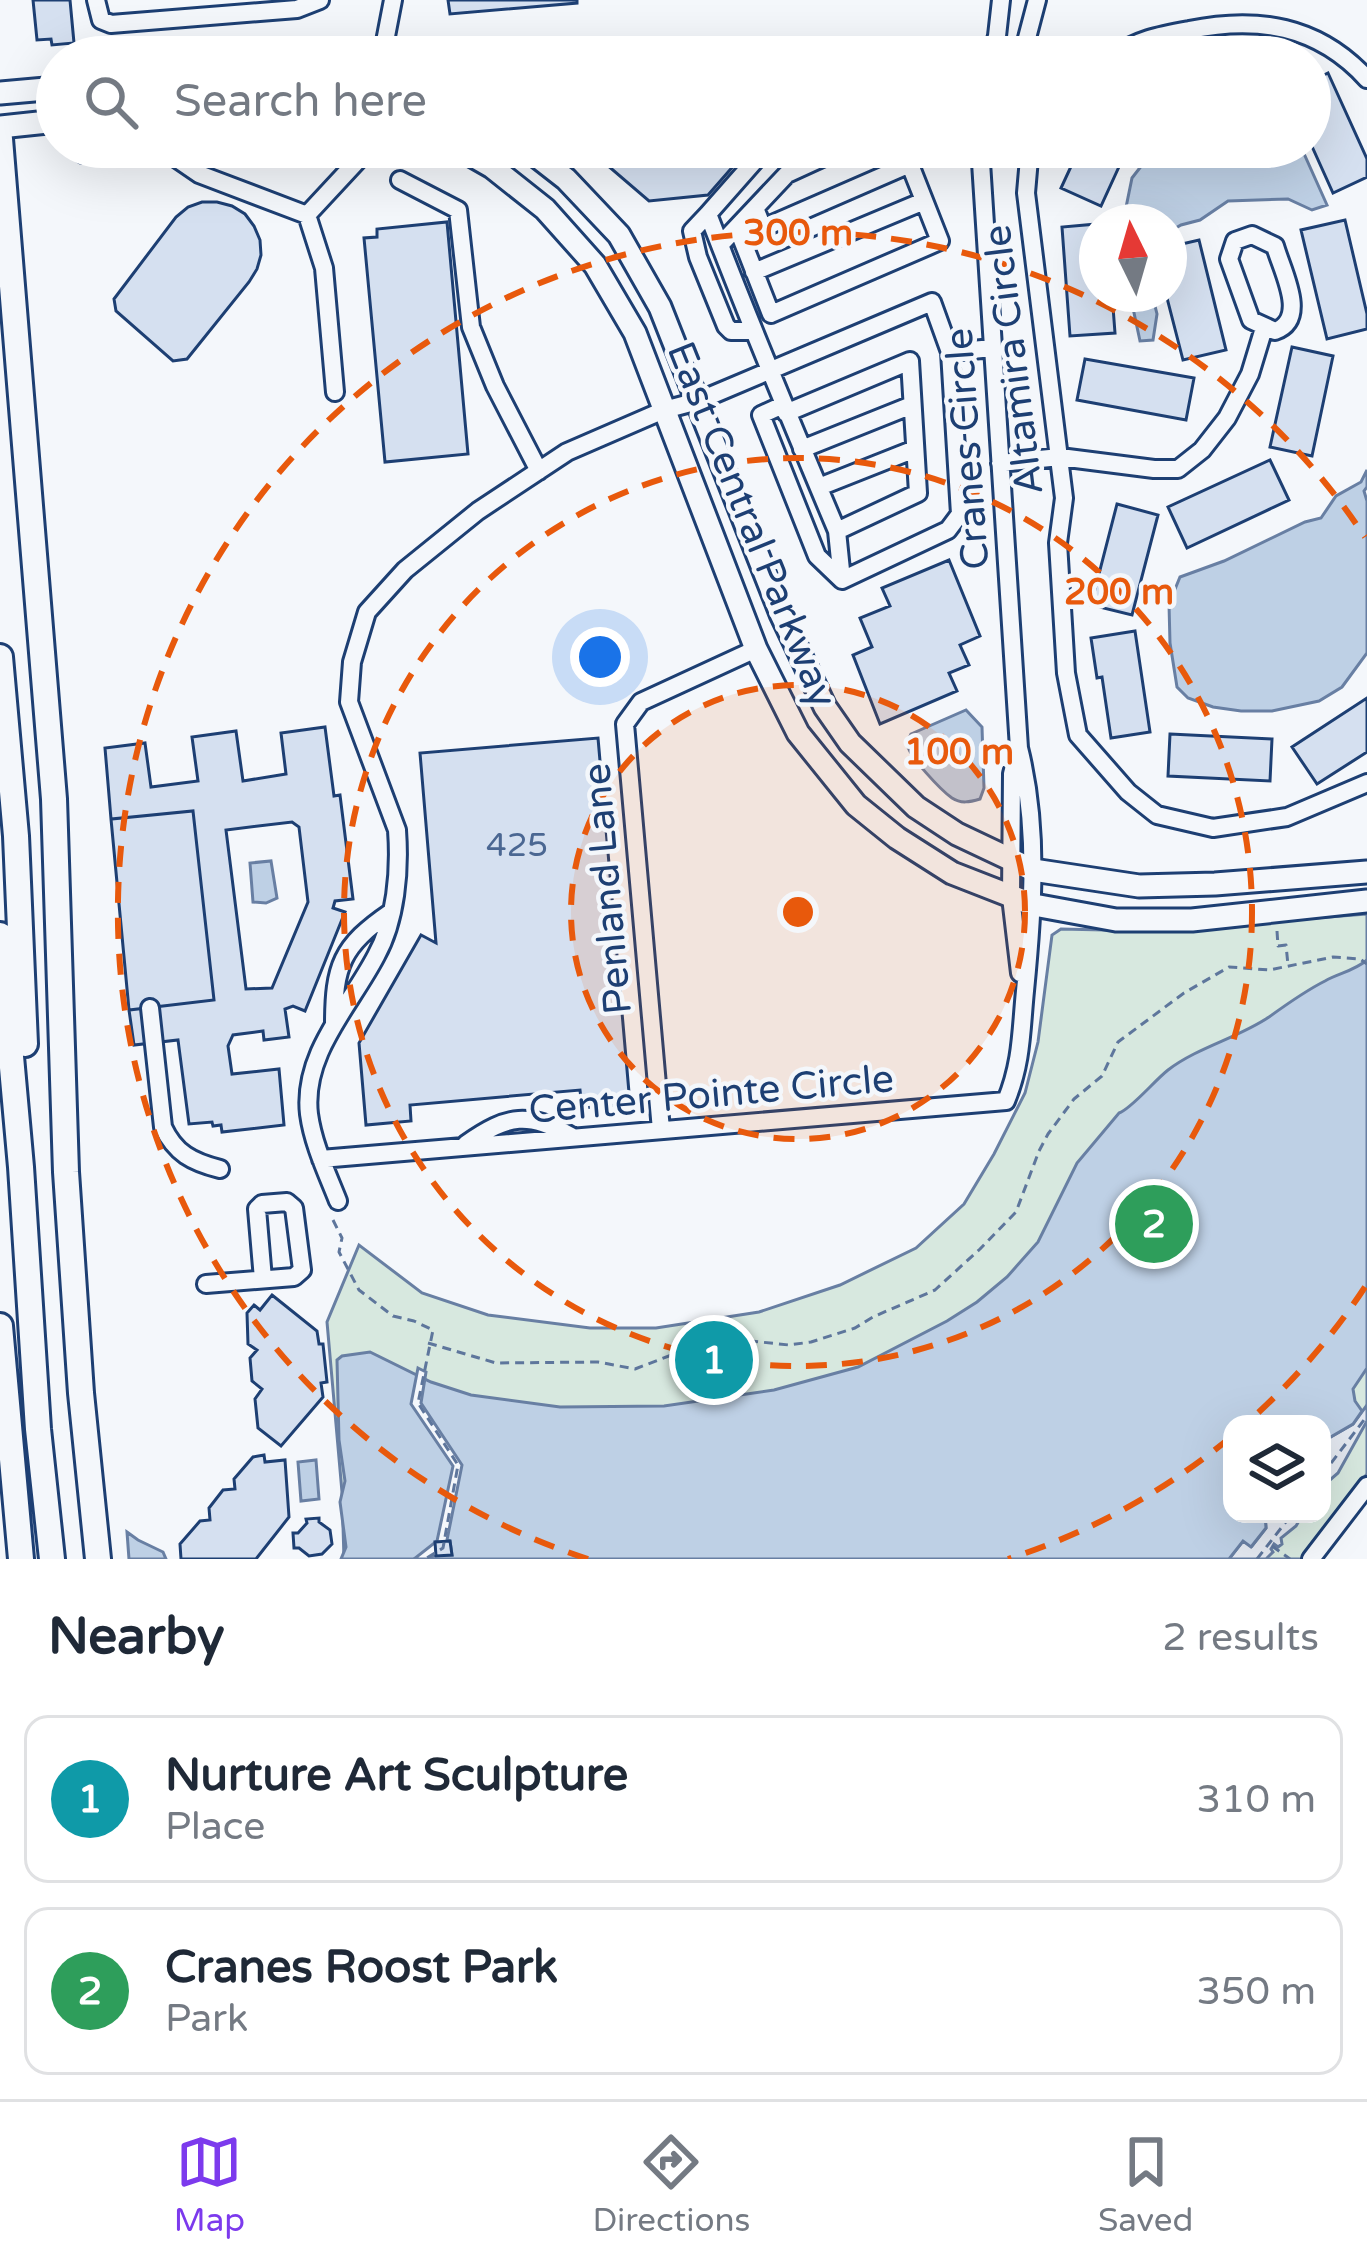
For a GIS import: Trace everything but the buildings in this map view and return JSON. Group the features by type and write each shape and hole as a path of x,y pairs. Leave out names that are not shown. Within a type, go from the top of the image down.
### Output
{"highway":[{"path":"0,139 54,799 66,1172 98,1559"},
{"path":"0,657 16,836 29,1115 21,1167"},
{"path":"0,935 52,1559"},
{"path":"0,1326 21,1559"}],"main road":[{"path":"0,93 36,90"},
{"path":"0,127 36,123"},
{"name":"East Central Parkway","path":"493,168 544,208 596,265 635,333 756,649 798,733 856,805 952,873 1034,905 1116,920 1192,920 1367,901"},
{"name":"East Central Parkway","path":"552,168 620,235 660,307 773,595 826,707 850,743 916,808 1022,865 1139,886 1367,872"}],"street":[{"path":"96,0 101,20 111,24 297,9 320,0"},
{"path":"386,36 392,0"},
{"path":"997,36 1001,0"},
{"path":"1028,36 1037,0"},
{"path":"1158,36 1210,25 1257,22 1308,36"},
{"path":"1331,48 1367,79"},
{"path":"190,168 308,215"},
{"path":"308,215 350,168"},
{"path":"749,168 692,231 726,326 731,331 753,331"},
{"path":"720,245 787,174 800,168"},
{"path":"755,208 763,228 883,168"},
{"path":"736,227 771,314 940,241 912,168"},
{"name":"Cranes Circle","path":"981,168 1018,748 1012,773 1022,865 1034,905"},
{"name":"Altamira Circle","path":"1028,168 1026,193 1064,498 1058,543 1066,673 1078,735 1128,792 1157,815 1213,828 1287,817 1367,783"},
{"path":"400,180 458,210 471,327 538,471"},
{"path":"754,272 925,201"},
{"path":"708,214 768,371 837,531 842,580"},
{"path":"308,215 324,268 335,392"},
{"path":"1252,236 1274,246 1293,305 1287,327 1264,328 1251,320 1229,260 1235,241 1252,236"},
{"path":"336,1210 308,1112 316,1055 379,952 392,911 398,847 397,830 349,702 352,662 367,612 406,570 478,511 567,452 932,302 950,352 960,514 948,530 842,580"},
{"path":"1000,463 1060,457 1178,469 1202,450 1227,418 1250,374 1264,328"},
{"path":"950,352 993,348"},
{"path":"837,531 918,493 910,361 761,415 817,556 842,580"},
{"path":"802,449 912,405"},
{"path":"819,488 915,449"},
{"name":"Penland Lane","path":"661,1130 625,724 641,702 756,649"},
{"name":"Cranes Circle","path":"1011,897 1022,865"},
{"name":"Center Pointe Circle","path":"1011,897 1024,1004"},
{"name":"Center Pointe Circle","path":"321,1159 1006,1101 1023,1040 1034,905"},
{"path":"334,1025 334,987 350,949 364,931 392,911"},
{"path":"150,1008 163,1127 184,1156 220,1169"},
{"path":"206,1284 294,1277 302,1270 294,1208 287,1202 256,1209 263,1279"},
{"path":"1311,1559 1367,1486"}],"path":[{"path":"1277,929 1278,946 1286,945 1288,964"},
{"path":"428,1343 496,1363 598,1362 635,1369 711,1341 789,1345 855,1328 934,1290 980,1249 1016,1212 1048,1134 1074,1099 1102,1076 1118,1042 1184,993 1229,967 1269,970 1333,957 1367,964"},
{"path":"336,1210 339,1252 359,1290 393,1316 433,1330 418,1403 458,1465 443,1548 425,1559"},
{"path":"711,1341 713,1351"},
{"path":"1331,1463 1367,1416"},
{"path":"1258,1559 1285,1523"},
{"path":"1269,1544 1290,1559"}],"shaded area":[{"path":"1367,914 1367,1474 1331,1520 1331,1415 1223,1415 1223,1523 1329,1523 1301,1559 344,1559 327,1322 359,1245 422,1293 488,1315 590,1328 656,1328 759,1312 840,1285 916,1248 964,1204 1025,1093 1038,1042 1052,935 1061,929 1148,931"},
{"path":"1367,1405 1367,1421 1331,1479 1331,1437 1353,1424"},
{"path":"1266,1523 1298,1523 1281,1538 1282,1544 1274,1544 1266,1559 1229,1559 1243,1541 1252,1546"}],"water":[{"path":"1140,168 1310,168 1327,205 1312,210 1288,199 1228,201 1187,223 1187,204 1127,204 1132,178"},
{"path":"1134,312 1156,312 1153,340 1140,341"},
{"path":"1367,470 1367,653 1342,687 1319,701 1272,711 1213,707 1188,698 1177,687 1170,643 1169,604 1180,577 1321,518 1336,496 1361,482"},
{"path":"966,710 982,727 984,788 980,799 966,802 955,800 941,788 907,743 911,734"},
{"path":"271,861 277,898 253,902 250,863"},
{"path":"1367,960 1367,1368 1353,1389 1362,1411 1353,1424 1331,1437 1331,1415 1223,1415 1223,1523 1266,1523 1251,1547 1243,1541 1229,1559 341,1559 346,1547 340,1502 345,1481 337,1360 342,1356 370,1352 431,1382 471,1395 560,1407 664,1406 774,1390 858,1367 947,1321 1007,1277 1038,1242 1077,1163 1119,1113 1168,1070"},
{"path":"316,1460 319,1499 301,1501 298,1462"},
{"path":"127,1532 163,1552 166,1559 129,1559"}],"pier":[{"path":"418,1368 426,1372 421,1403 462,1465 447,1540 452,1555 429,1559 414,1559 437,1541 453,1466 411,1404"}],"place":[{"name":"Cranes Roost Park","path":"1154,1224"},
{"name":"Nurture Art Sculpture","path":"714,1360"}]}
